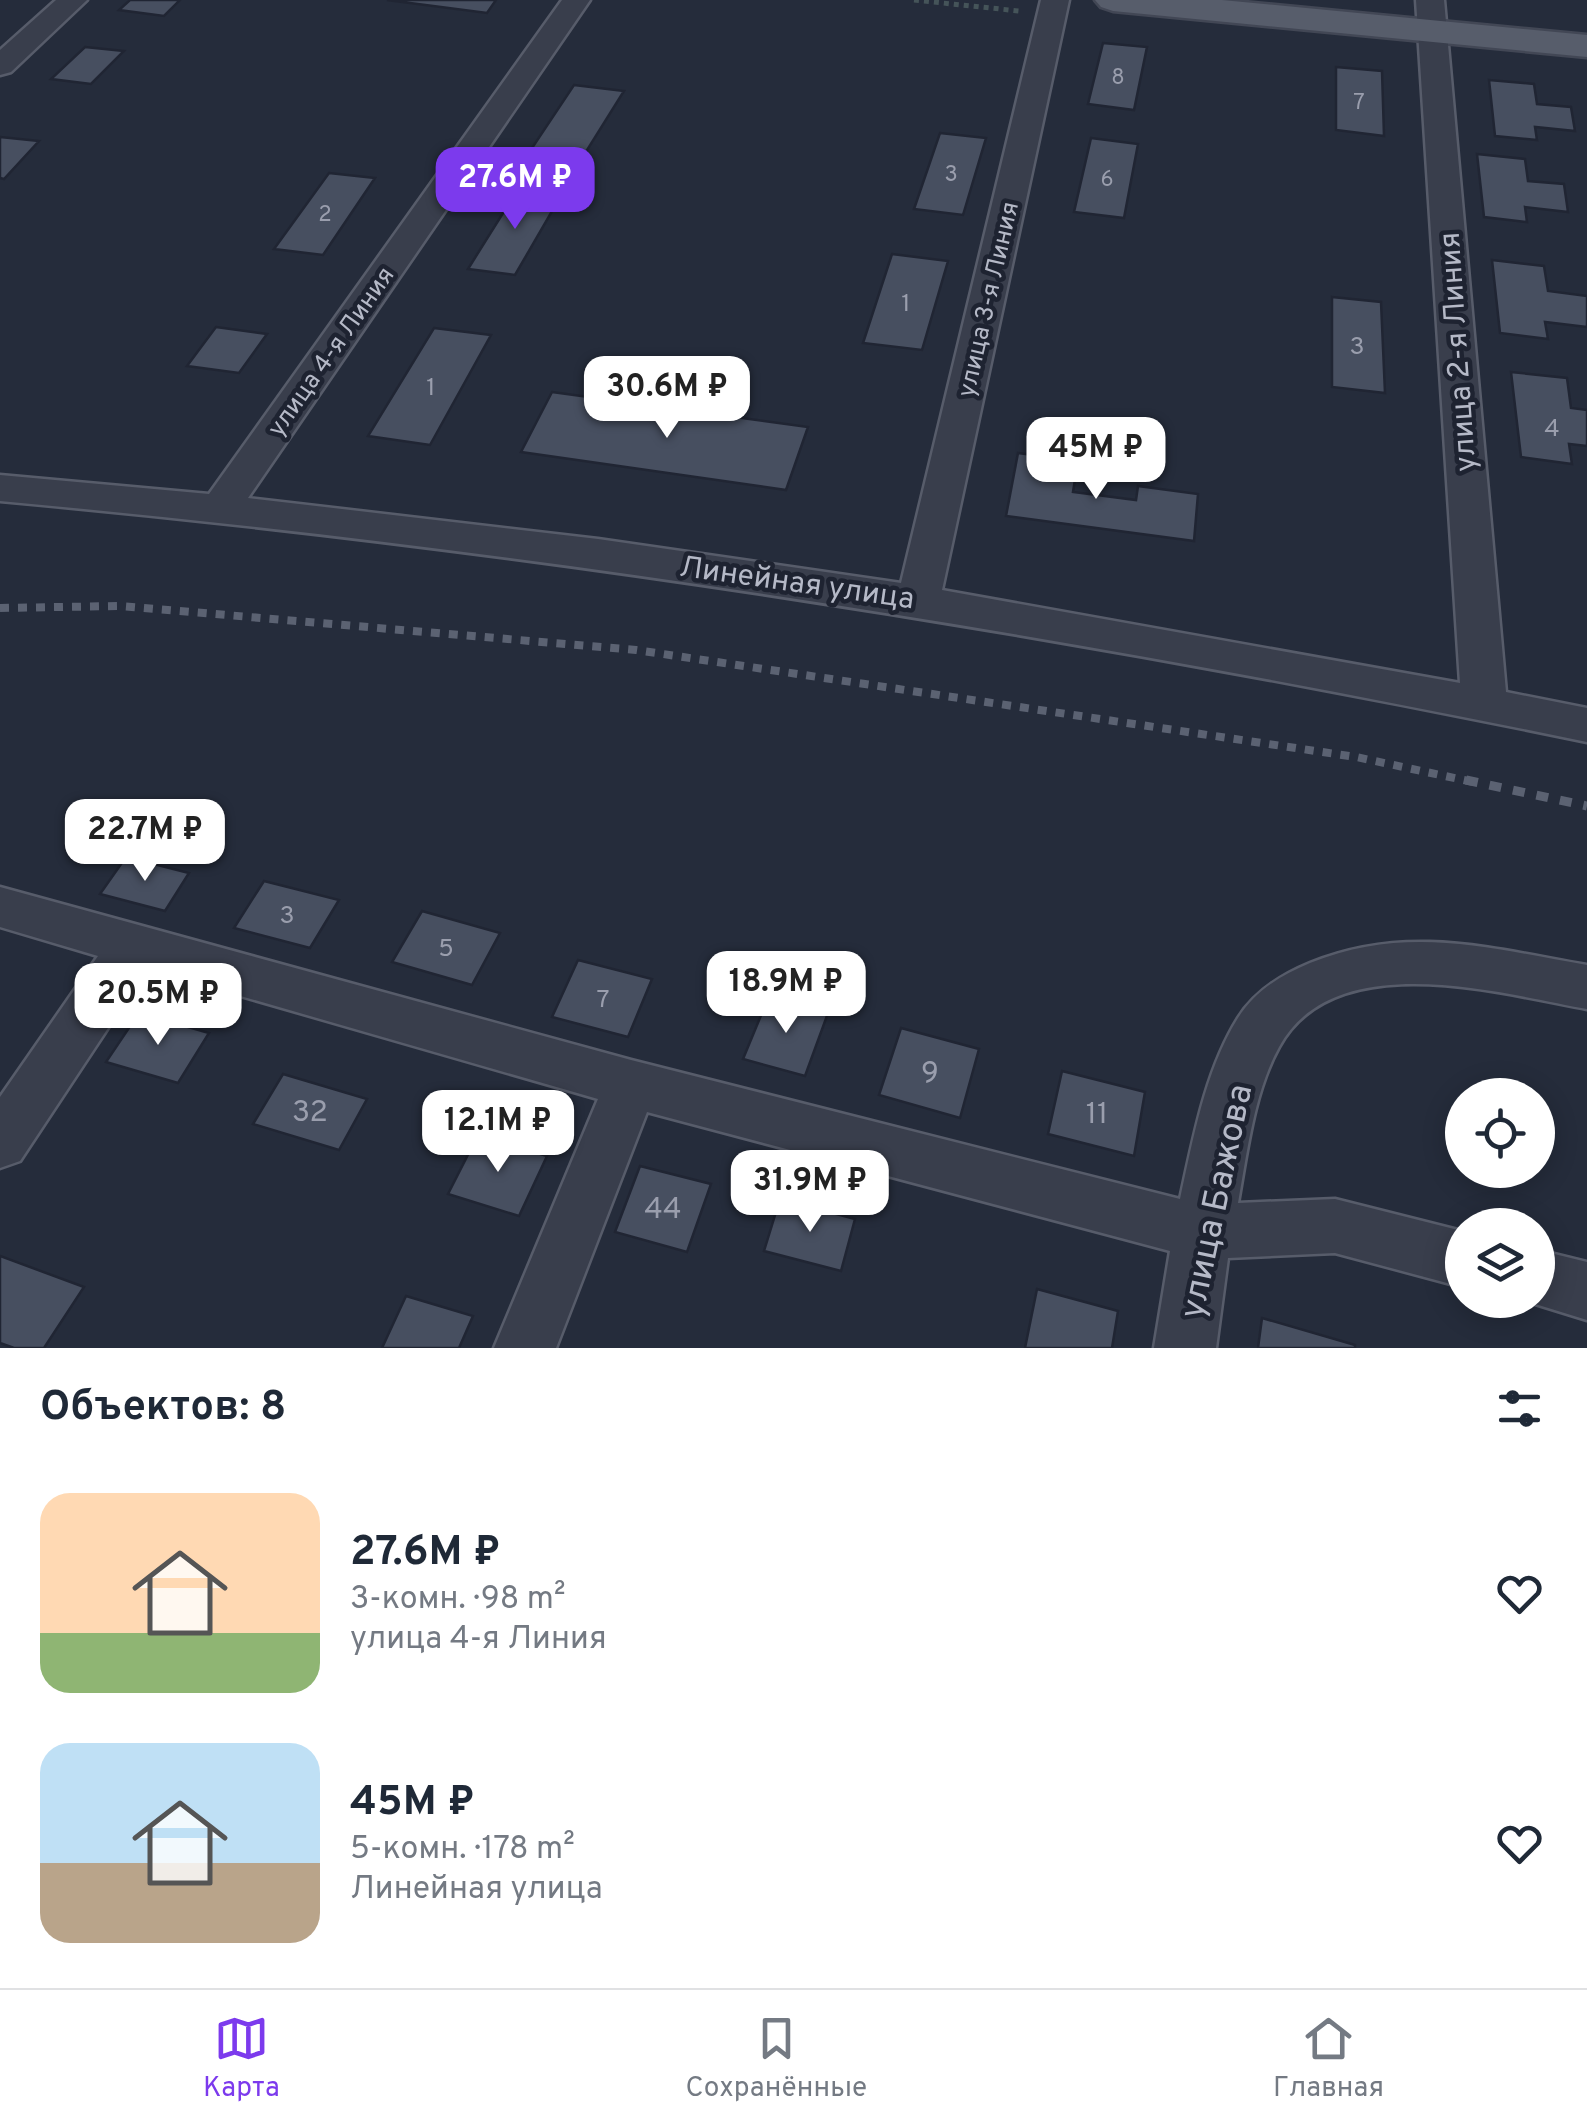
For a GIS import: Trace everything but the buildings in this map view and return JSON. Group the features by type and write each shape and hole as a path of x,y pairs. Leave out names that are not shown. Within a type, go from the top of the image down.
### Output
{"main road":[{"path":"1113,0 1431,16 1587,46"}],"street":[{"path":"0,66 73,0"},
{"name":"улица 4-я Линия","path":"222,506 576,0"},
{"name":"улица 3-я Линия","path":"919,598 1055,0"},
{"name":"улица 2-я Линия","path":"1431,16 1484,704"},
{"name":"Линейная улица","path":"0,488 222,506 919,598 1587,725"},
{"path":"0,906 631,1084 1200,1232 1335,1226 1445,1255"},
{"path":"0,1142 134,946"},
{"name":"улица Бажова","path":"1184,1348 1200,1232 1247,1054 1271,1013 1326,979 1384,963 1448,965 1587,987"},
{"path":"525,1348 631,1084"},
{"path":"1555,1283 1587,1291"}],"railway":[{"path":"0,608 121,606 636,650 1356,757 1478,783"},
{"path":"1466,780 1587,806"}]}
